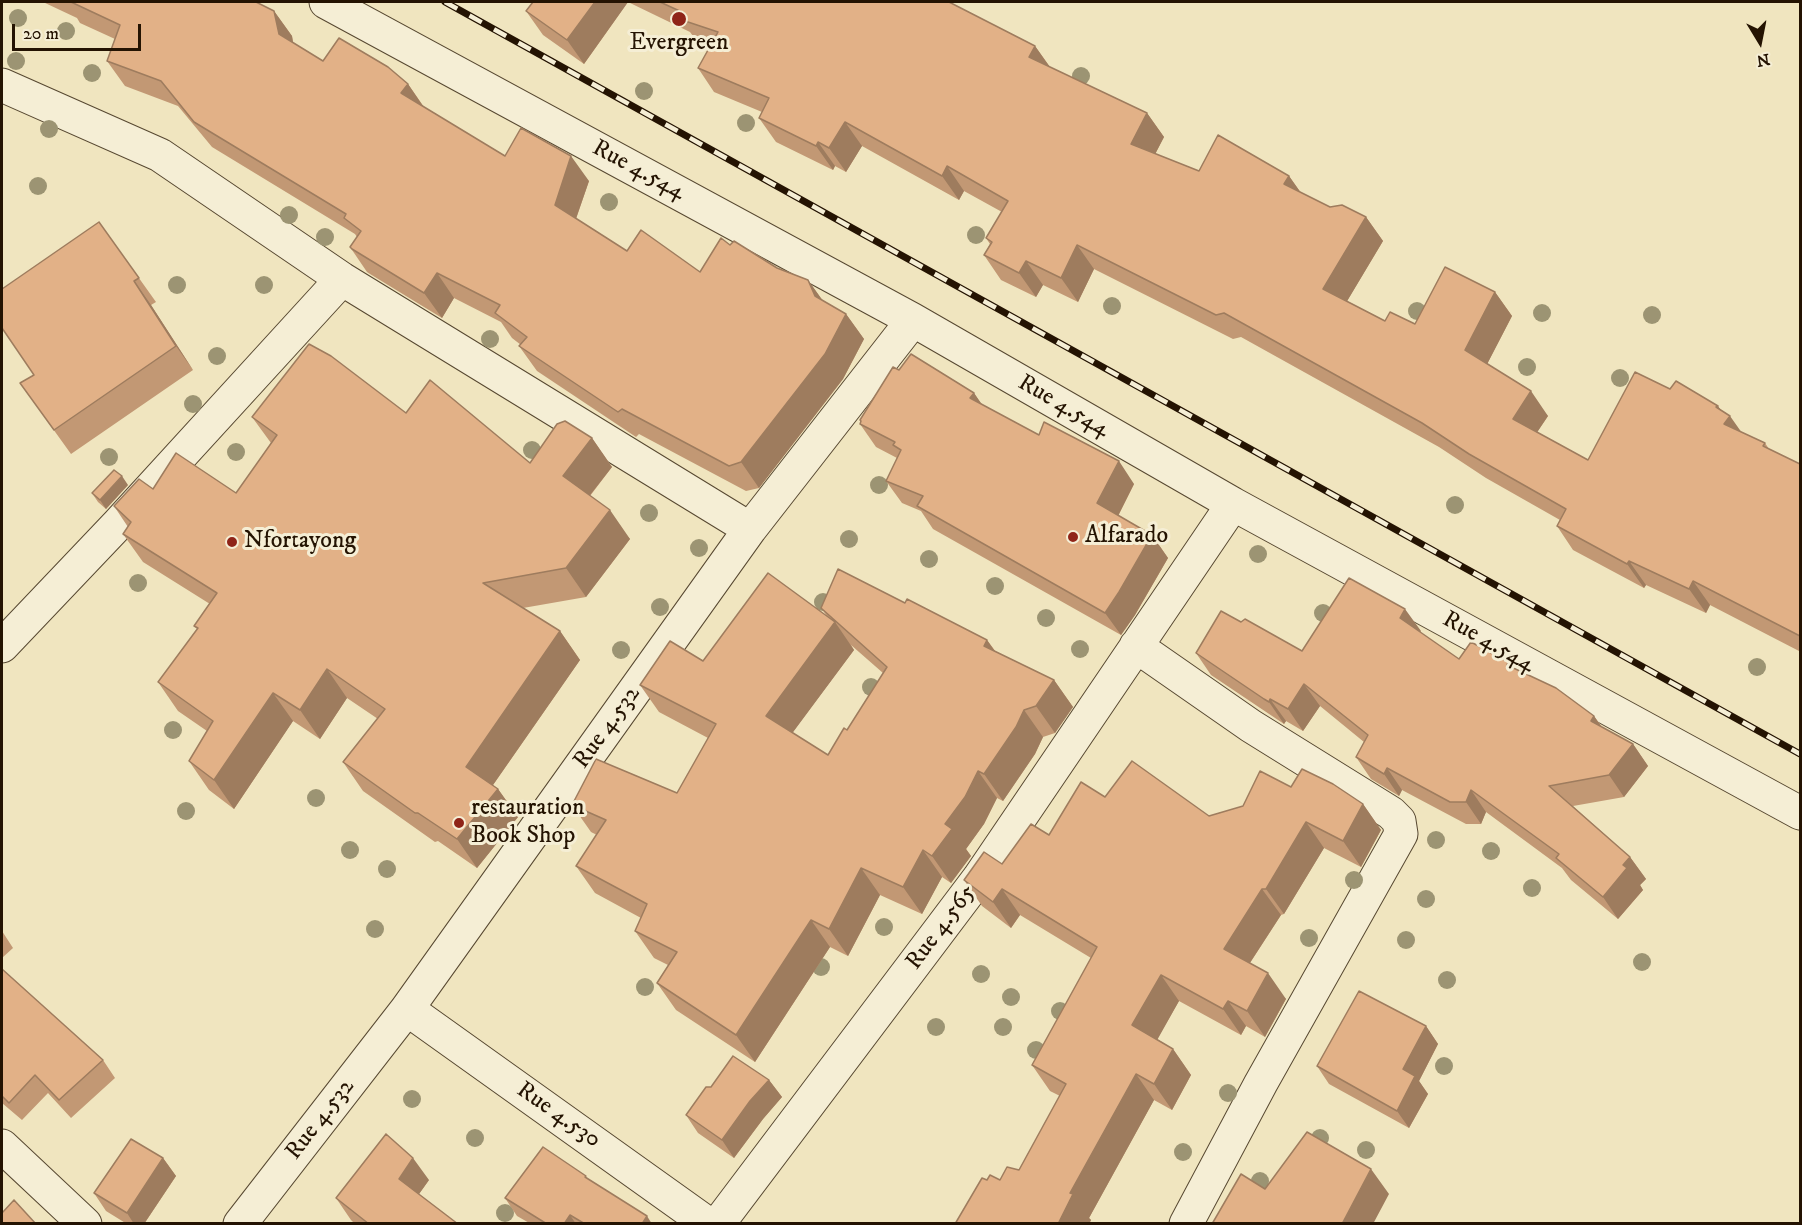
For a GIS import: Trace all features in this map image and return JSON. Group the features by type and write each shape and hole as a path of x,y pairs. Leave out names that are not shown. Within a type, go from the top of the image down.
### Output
{"street":[{"name":"Rue 4.544","path":"326,2 913,320 1233,504 1800,813"},
{"path":"2,85 160,155 342,279 750,529"},
{"path":"2,646 118,524 342,279"},
{"name":"Rue 4.532","path":"240,1224 407,1009 750,529 913,320"},
{"name":"Rue 4.565","path":"718,1224 979,878 1233,504"},
{"path":"1136,646 1251,726 1391,813 1399,821 1401,834 1267,1072 1186,1224"},
{"name":"Rue 4.530","path":"407,1009 708,1224"},
{"path":"2,1146 86,1224"}],"building":[{"path":"71,2 256,2 274,11 279,34 323,61 339,38 388,67 408,84 401,93 505,156 521,128 571,156 555,205 627,251 641,230 700,272 721,238 730,245 734,241 777,268 808,280 815,296 846,314 825,354 741,462 729,466 622,409 618,412 519,346 527,337 495,313 500,305 437,273 424,293 352,249 350,247 361,231 344,218 346,214 194,122 161,81 107,61 120,25"},
{"path":"533,2 595,2 567,40 526,11"},
{"path":"660,2 949,2 1035,46 1029,57 1147,113 1131,144 1199,171 1218,135 1289,176 1284,184 1330,207 1342,205 1366,217 1323,289 1385,321 1390,312 1415,324 1445,267 1495,292 1465,350 1531,391 1513,419 1588,460 1635,372 1670,389 1676,381 1718,406 1716,407 1730,416 1724,424 1765,443 1763,446 1800,464 1800,636 1693,581 1689,589 1629,561 1627,564 1557,526 1566,509 1469,454 1422,423 1224,313 1216,315 1077,245 1061,278 1026,261 1019,273 984,255 992,242 986,238 1008,201 947,166 942,176 845,122 829,148 818,142 816,146 759,118 769,98 698,68 718,32 682,20 684,13"},
{"path":"99,222 139,278 134,281 176,346 54,430 20,383 34,375 2,328 2,289"},
{"path":"309,344 331,356 406,413 430,380 530,463 557,424 565,421 592,438 563,476 610,510 566,568 483,583 560,631 466,767 498,789 457,839 415,813 343,762 385,709 327,669 300,710 273,693 214,780 189,761 213,721 158,682 198,628 194,626 217,593 123,534 131,522 114,506 139,479 153,489 176,453 236,493 277,435 252,417"},
{"path":"911,354 974,393 970,398 1039,435 1044,422 1119,461 1097,503 1152,535 1105,613 917,506 923,496 886,481 901,450 893,445 895,442 860,424 860,420 893,367 899,370"},
{"path":"114,470 122,476 100,500 92,493"},
{"path":"838,569 905,603 907,599 987,640 984,646 1054,680 1036,706 1024,710 1016,727 984,774 978,771 965,797 945,824 952,829 932,856 923,850 903,887 861,868 829,929 811,920 736,1035 657,983 677,952 635,931 647,904 576,866 606,820 572,805 596,759 677,793 716,724 640,685 670,641 703,661 768,573 835,622 766,716 828,755 844,728 847,730 887,667 821,608"},
{"path":"1349,578 1405,609 1400,618 1459,659 1471,642 1508,662 1507,665 1556,688 1594,716 1591,721 1633,744 1609,775 1549,786 1630,857 1623,865 1627,868 1603,897 1556,858 1559,854 1471,790 1466,802 1450,802 1387,768 1384,774 1356,757 1368,735 1304,684 1288,709 1270,699 1269,702 1264,699 1196,653 1221,611 1241,622 1245,619 1302,651"},
{"path":"1132,761 1209,816 1243,806 1260,771 1291,787 1302,769 1333,784 1363,804 1343,841 1306,822 1266,889 1262,889 1224,949 1268,973 1247,1011 1228,1001 1223,1009 1161,975 1132,1025 1173,1049 1154,1084 1136,1074 1070,1193 1073,1194 1058,1224 955,1224 982,1178 987,1180 990,1175 1000,1180 1007,1167 1019,1170 1066,1084 1032,1065 1097,947 1002,889 993,902 964,880 984,852 1002,864 1031,824 1049,835 1081,782 1105,797"},
{"path":"2,969 103,1060 59,1100 35,1075 9,1103 2,1096"},
{"path":"1359,991 1426,1026 1403,1069 1415,1076 1397,1111 1317,1066"},
{"path":"733,1056 769,1080 750,1101 722,1140 686,1115 706,1087 711,1087"},
{"path":"1307,1132 1371,1169 1342,1224 1212,1224 1241,1174 1265,1189"},
{"path":"386,1134 413,1158 399,1179 458,1224 369,1224 336,1198"},
{"path":"131,1139 163,1158 127,1213 94,1193"},
{"path":"543,1147 647,1216 642,1224 585,1224 570,1215 564,1224 547,1224 505,1198"},
{"path":"14,1200 36,1224 2,1224 2,1213"}],"railway":[{"path":"445,2 1800,754"}],"place":[{"name":"Evergreen","path":"679,19"},
{"name":"Alfarado","path":"1073,537"},
{"name":"Nfortayong","path":"232,542"},
{"name":"restauration Book Shop","path":"459,823"}]}
